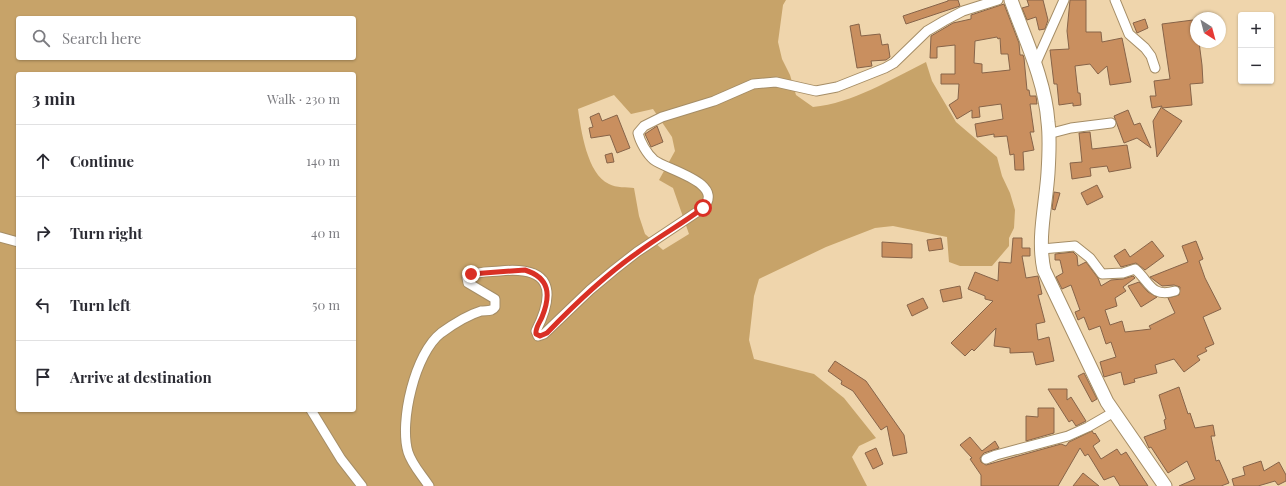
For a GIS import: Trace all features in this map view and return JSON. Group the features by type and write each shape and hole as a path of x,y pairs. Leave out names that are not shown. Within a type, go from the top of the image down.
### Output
{"main road":[{"path":"1012,0 1035,65 1043,93 1048,121 1048,173 1044,205 1042,249 1042,260 1047,278 1097,384 1114,412 1165,486"}],"street":[{"path":"429,486 416,468 407,445 405,435 411,391 425,351 434,339 458,322 477,313 491,310 495,307 495,299 468,283 467,278 469,276 490,272 525,270 537,275 544,281 548,291 543,315 536,331 538,336 544,334 590,290 614,270 637,252 703,208 708,202 708,192 700,183 656,161 650,155 638,133 644,126 662,117 714,101 752,84 776,82 816,91 837,87 890,66 927,31 944,21 964,11 998,0"},
{"path":"1035,65 1064,0"},
{"path":"1114,0 1129,34 1145,48 1151,56 1155,68"},
{"path":"1048,134 1071,128 1111,123"},
{"path":"0,237 16,241"},
{"path":"1042,249 1075,246 1090,258 1102,274 1123,273 1135,269 1145,282 1157,292 1167,294 1175,291"},
{"path":"312,412 337,454 362,486"},
{"path":"986,459 1068,436 1088,427 1114,412"}],"shaded area":[{"path":"0,0 786,0 783,5 778,42 782,59 790,75 796,95 813,107 828,105 857,96 926,62 932,81 956,122 997,157 1002,176 1010,193 1015,210 1014,228 1009,238 1009,246 992,266 960,266 949,262 947,237 893,226 875,228 826,247 759,279 754,296 749,340 754,359 814,374 844,398 876,438 859,446 852,457 867,486 0,486","holes":["614,95 631,114 653,109 672,137 675,151 659,180 673,188 689,234 663,250 645,234 639,216 634,188 618,187 601,179 595,171 586,151 578,109"]}],"building":[{"path":"948,0 958,0 960,6 906,24 903,16"},
{"path":"1027,0 1043,0 1048,20 1045,29 1039,30 1036,17 1027,20 1022,8 1029,6"},
{"path":"1070,0 1086,0 1086,32 1101,32 1102,42 1122,38 1131,82 1110,85 1107,66 1098,74 1090,64 1075,66 1081,105 1073,106 1073,103 1059,105 1057,84 1054,84 1050,50 1069,49 1067,31"},
{"path":"1004,4 1019,43 1020,55 1023,55 1024,58 1027,90 1029,90 1030,96 1036,96 1037,104 1030,104 1034,132 1030,132 1034,150 1023,152 1024,170 1015,170 1014,154 1010,155 1007,136 994,137 994,134 977,137 975,124 1003,119 1001,104 979,107 980,117 972,118 972,110 957,119 949,105 958,99 959,84 941,84 941,74 955,74 955,45 937,47 937,58 930,58 931,36 953,23 971,19 971,15","holes":["997,37 998,39 1000,38 1001,54 1008,54 1010,70 982,73 982,64 974,63 975,41"]},
{"path":"1145,19 1148,28 1137,33 1133,23"},
{"path":"1190,20 1190,48 1200,48 1203,83 1190,84 1192,105 1162,108 1182,121 1157,157 1153,121 1162,106 1152,108 1150,96 1156,96 1154,81 1170,79 1162,24"},
{"path":"859,24 861,36 880,34 882,45 888,44 890,57 886,60 871,61 872,66 857,68 850,26"},
{"path":"1128,110 1134,125 1140,123 1151,148 1137,138 1124,143 1114,116"},
{"path":"599,113 602,121 617,115 630,148 617,153 610,135 591,138 589,128 593,127 590,117"},
{"path":"657,126 663,142 651,147 645,134"},
{"path":"1090,132 1092,149 1127,145 1131,168 1109,172 1107,166 1090,168 1091,176 1072,179 1070,163 1082,162 1079,133"},
{"path":"612,153 614,162 607,163 605,155"},
{"path":"1097,185 1103,197 1087,205 1081,193"},
{"path":"1054,192 1060,193 1055,210 1052,209"},
{"path":"941,238 943,249 929,251 927,240"},
{"path":"1013,238 1022,238 1022,248 1030,248 1030,256 1022,256 1026,278 1038,276 1042,294 1038,295 1045,322 1036,324 1038,340 1049,337 1054,361 1036,365 1033,352 1010,353 1010,348 994,346 996,328 974,351 972,349 965,356 951,343 993,301 985,299 985,296 968,289 975,272 998,281 999,262 1011,263"},
{"path":"1152,241 1164,256 1145,270 1136,263 1121,267 1114,256 1125,249 1130,257"},
{"path":"1196,241 1203,259 1199,261 1205,278 1221,309 1203,317 1214,344 1205,348 1207,351 1197,356 1200,360 1184,372 1174,359 1155,365 1157,373 1134,379 1135,382 1124,385 1121,372 1104,377 1100,362 1116,357 1111,342 1106,344 1100,326 1089,330 1084,317 1078,320 1075,312 1080,310 1071,285 1062,289 1056,277 1063,273 1060,260 1055,260 1055,254 1073,252 1077,256 1078,266 1086,262 1098,278 1101,286 1111,280 1133,276 1135,278 1123,287 1126,291 1115,298 1117,306 1105,310 1110,325 1122,321 1125,332 1151,329 1149,326 1175,313 1168,298 1179,295 1180,287 1174,285 1162,286 1150,277 1188,262 1182,246"},
{"path":"882,242 912,244 912,258 882,257"},
{"path":"1139,282 1148,292 1157,297 1141,307 1128,286"},
{"path":"960,286 962,298 943,302 940,290"},
{"path":"923,298 928,308 912,316 907,305"},
{"path":"835,361 866,381 904,435 907,453 893,456 887,426 881,430 853,391 841,384 842,381 828,371"},
{"path":"1084,373 1097,399 1092,402 1078,376"},
{"path":"1179,387 1188,414 1190,413 1195,428 1213,425 1215,436 1211,436 1216,461 1219,460 1229,483 1221,486 1179,486 1195,479 1187,461 1168,473 1151,447 1149,448 1144,437 1166,429 1164,420 1166,419 1159,395"},
{"path":"1048,389 1067,389 1067,400 1071,397 1086,421 1076,426 1072,420 1069,422"},
{"path":"1038,408 1054,408 1054,433 1026,441 1026,416 1038,417"},
{"path":"1092,431 1100,441 1093,446 1101,459 1117,449 1121,455 1126,452 1148,486 1120,486 1114,476 1104,480 1088,454 1085,456 1080,448 1058,486 981,486 981,475 970,459 972,458 960,445 970,437 982,451 995,441 999,448 984,453 980,458 981,462 986,465 1061,444 1066,446 1069,442"},
{"path":"876,448 883,464 873,469 865,453"},
{"path":"1261,461 1264,471 1279,462 1286,475 1286,481 1278,485 1275,481 1258,486 1234,486 1232,479 1245,475 1243,467"},
{"path":"1083,473 1099,486 1073,486"}],"route":[{"path":"471,274 505,270 525,270 542,279 546,284 548,291 543,315 535,332 538,336 540,336 547,333 590,290 614,270 637,252 703,208"}]}
